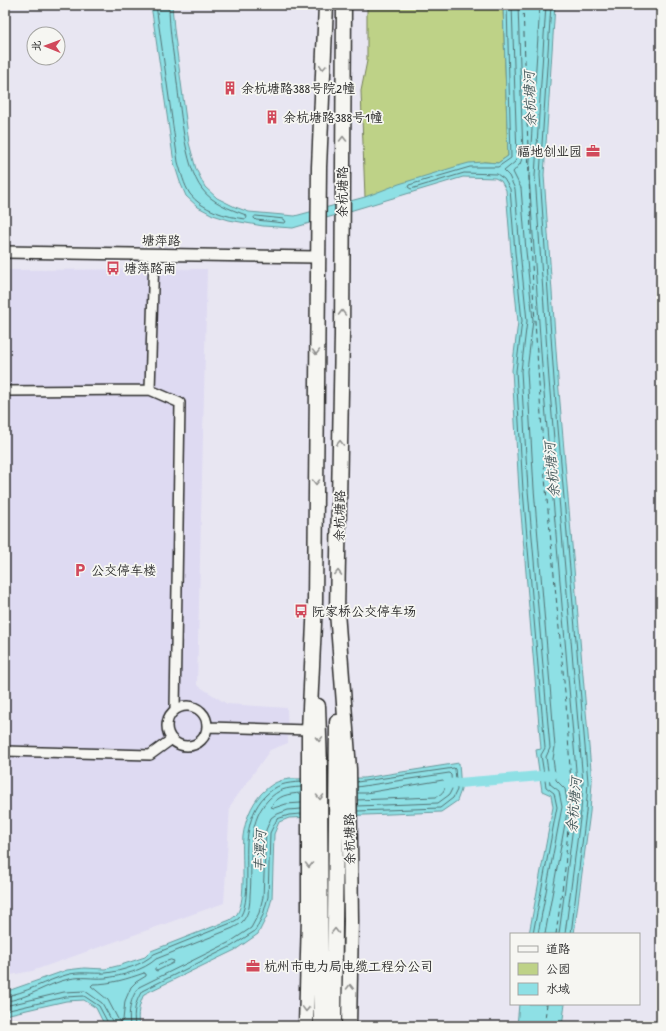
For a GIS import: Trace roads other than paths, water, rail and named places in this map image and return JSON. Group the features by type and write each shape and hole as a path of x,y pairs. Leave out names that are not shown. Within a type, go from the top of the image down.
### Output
{"main road":[{"name":"余杭塘路","path":"306,1026 309,918 315,826 314,768 309,730 315,602 317,257 319,160 326,28 325,5"},
{"name":"余杭塘路","path":"344,5 342,343 337,612 343,769 342,823 351,921 349,1026"},
{"path":"314,768 315,602"},
{"path":"334,1026 342,823"},
{"path":"315,826 321,1026"}],"street":[{"name":"塘萍路","path":"5,252 317,257"},
{"path":"150,390 154,254"},
{"path":"5,391 150,390 180,402 175,709"},
{"path":"181,706 194,706 204,714 208,727 206,734 197,743 191,746 184,746 172,739 167,727 171,714 175,709 181,706"},
{"path":"208,727 309,730"},
{"path":"5,751 150,755 172,739"}],"water":[{"name":"余杭塘河","path":"151,5 172,5 189,143 196,169 205,187 217,198 249,212 295,216 365,197 399,184 469,163 498,163 508,156 503,5 555,5 544,175 558,379 592,782 590,812 574,933 529,933 553,807 551,795 542,791 536,750 541,749 519,490 512,370 518,322 506,190 501,181 495,178 463,177 293,228 263,226 229,220 213,215 198,207 186,196 174,163"},
{"path":"459,763 461,790 457,801 441,812 289,818 279,822 274,834 272,898 267,916 258,934 235,950 144,994 139,1010 139,1026 105,1026 96,1008 84,1000 66,1001 5,1015 5,992 67,970 84,968 105,969 121,965 145,957 151,951 230,920 235,916 240,907 242,898 243,836 245,825 251,808 257,798 264,791 281,780 364,778"},
{"path":"519,1005 565,1005 562,1026 517,1026"}],"waterway":[{"name":"丰潭河","path":"447,784 552,775"}],"place":[{"name":"余杭塘路388号院2幢","path":"230,88"},
{"name":"余杭塘路388号1幢","path":"272,117"},
{"name":"福地创业园","path":"593,151"},
{"name":"塘萍路南","path":"113,268"},
{"name":"公交停车楼","path":"80,570"},
{"name":"阮家桥公交停车场","path":"301,611"},
{"name":"杭州市电力局电缆工程分公司","path":"253,966"}]}
